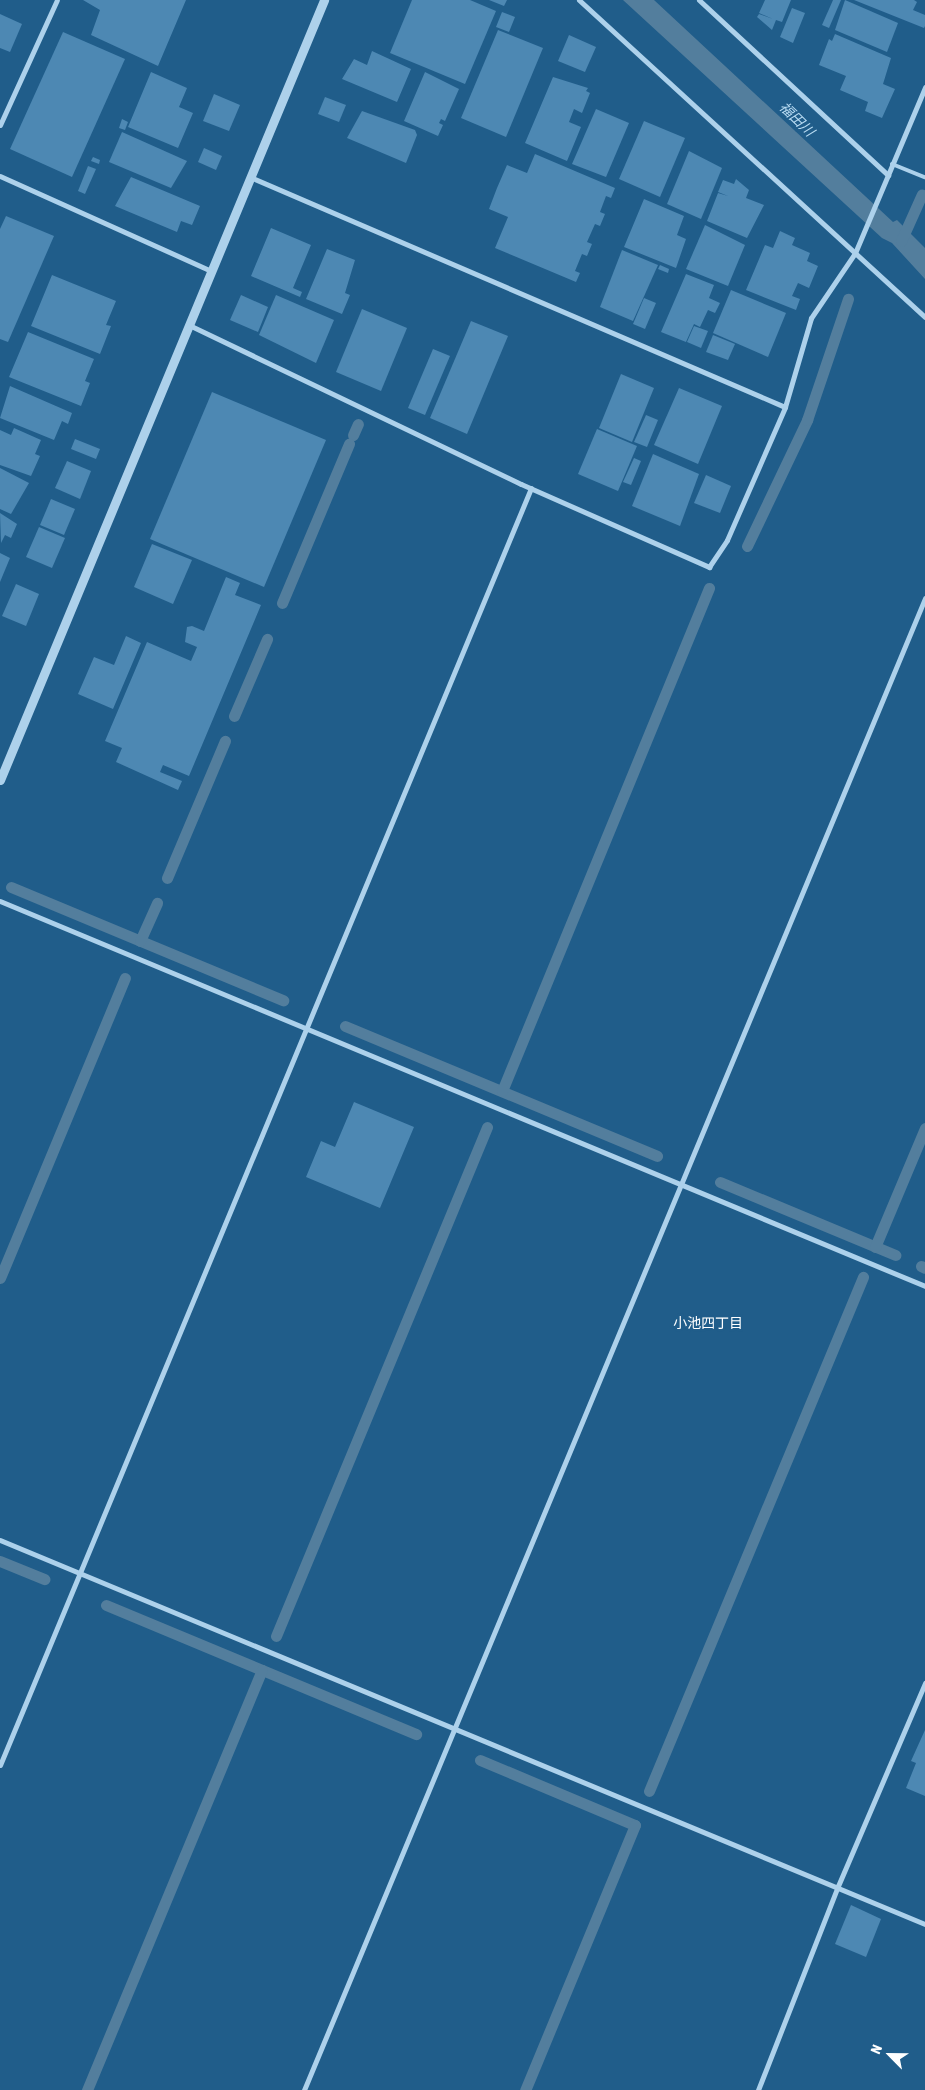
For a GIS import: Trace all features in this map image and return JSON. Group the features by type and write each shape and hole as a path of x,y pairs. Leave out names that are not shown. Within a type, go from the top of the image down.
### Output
{"street":[{"path":"0,125 57,0"},
{"path":"0,780 324,0"},
{"path":"579,0 925,317"},
{"path":"699,0 888,175"},
{"path":"189,325 531,488 709,567 727,540 785,407 811,318 855,253 925,87"},
{"path":"0,176 211,271"},
{"path":"250,177 785,407"},
{"path":"0,1764 531,488"},
{"path":"304,2090 925,598"},
{"path":"0,901 925,1286"},
{"path":"0,1540 838,1886 925,1924"},
{"path":"758,2090 838,1886 925,1683"}],"lane":[{"path":"892,164 925,177"}],"water":[{"path":"623,0 654,0 893,222 897,220 925,248 925,279 892,243 882,238"}],"building":[{"path":"83,0 186,0 158,66 91,35 100,10"},
{"path":"412,0 470,0 496,11 465,84 390,53"},
{"path":"489,0 507,0 504,6"},
{"path":"765,0 791,0 782,22 776,20 772,30 757,17 759,14 773,19 759,13"},
{"path":"833,0 841,0 829,28 822,25"},
{"path":"845,0 898,23 887,52 835,30"},
{"path":"854,0 914,0 917,2 913,10 925,15 925,26 924,28"},
{"path":"792,8 805,13 793,43 780,37"},
{"path":"502,12 515,17 509,32 496,27"},
{"path":"0,14 22,24 10,52 0,48"},
{"path":"498,30 543,48 506,137 461,118"},
{"path":"63,32 125,59 72,177 10,149"},
{"path":"835,34 891,58 883,84 895,89 882,118 865,111 868,102 840,90 846,76 819,65 829,39 832,41"},
{"path":"569,35 596,47 585,72 558,61"},
{"path":"372,51 411,69 397,102 342,79 354,59 367,65"},
{"path":"151,72 187,88 179,107 193,113 178,148 128,127"},
{"path":"425,72 459,89 445,121 441,119 439,123 443,125 438,136 404,121"},
{"path":"553,77 588,88 586,91 590,93 582,113 574,109 569,122 581,127 567,161 525,143"},
{"path":"214,94 240,105 229,131 203,121"},
{"path":"325,97 346,105 339,122 318,114"},
{"path":"596,109 629,123 606,177 572,164"},
{"path":"362,111 415,130 417,135 406,163 347,138"},
{"path":"122,119 128,122 125,130 119,128"},
{"path":"644,121 685,138 660,197 619,179"},
{"path":"122,132 187,161 171,188 109,162"},
{"path":"204,148 222,156 216,170 198,162"},
{"path":"689,151 722,168 701,219 667,204"},
{"path":"535,154 615,188 611,198 606,196 600,212 605,214 600,226 595,224 587,242 592,244 587,256 582,254 575,271 580,273 576,282 495,248 508,217 489,209 497,188 507,165 527,173"},
{"path":"93,157 100,160 99,164 91,161"},
{"path":"88,166 96,169 85,194 78,191"},
{"path":"131,177 200,206 192,225 181,221 177,232 115,206"},
{"path":"736,179 749,190 746,198 764,205 747,238 707,221 718,193 728,196 718,192 723,180 734,184"},
{"path":"644,199 684,216 677,235 686,239 676,268 624,247"},
{"path":"6,216 54,236 8,342 0,339 0,229"},
{"path":"705,225 745,245 728,286 686,269"},
{"path":"271,228 311,245 293,288 302,292 300,297 251,276"},
{"path":"780,231 795,238 792,245 810,253 807,261 818,266 809,288 798,283 792,296 800,299 796,310 746,290 765,245 773,248"},
{"path":"327,249 355,260 345,293 350,295 342,314 306,299"},
{"path":"622,250 658,265 633,321 600,307"},
{"path":"660,265 669,269 668,273 658,269"},
{"path":"686,274 714,285 709,298 720,303 715,313 708,310 700,327 694,324 686,342 661,332"},
{"path":"52,275 116,301 106,325 111,326 100,354 31,326"},
{"path":"731,290 786,313 768,357 713,333"},
{"path":"241,295 268,307 258,332 230,320"},
{"path":"276,295 334,320 316,363 259,335"},
{"path":"644,298 656,303 645,329 633,324"},
{"path":"362,309 407,328 381,391 336,372"},
{"path":"471,321 508,336 467,434 430,418"},
{"path":"694,326 708,331 701,348 687,342"},
{"path":"28,332 94,359 85,381 90,383 81,406 9,377"},
{"path":"713,335 735,344 728,360 706,352"},
{"path":"433,349 450,356 425,415 408,408"},
{"path":"621,374 654,388 632,442 599,428"},
{"path":"10,386 72,413 68,424 62,421 54,440 0,418"},
{"path":"679,388 722,406 698,464 654,445"},
{"path":"212,392 326,440 264,587 150,539"},
{"path":"646,415 658,420 647,447 634,442"},
{"path":"14,428 41,440 35,454 40,456 31,476 0,465 0,430 11,435"},
{"path":"597,429 637,446 618,491 578,474"},
{"path":"75,439 100,449 96,459 71,449"},
{"path":"653,454 699,474 680,526 632,506"},
{"path":"634,458 641,461 631,485 623,482"},
{"path":"67,461 91,471 80,499 55,488"},
{"path":"0,468 29,483 11,514 0,509"},
{"path":"706,475 731,486 720,513 694,503"},
{"path":"51,499 75,509 64,535 40,525"},
{"path":"0,513 17,524 11,538 5,535 1,543"},
{"path":"39,527 65,538 52,568 26,557"},
{"path":"152,544 192,560 173,604 134,587"},
{"path":"0,553 10,558 0,582"},
{"path":"226,577 240,583 235,595 261,605 189,776 163,765 160,772 182,781 178,790 116,762 122,748 105,741 147,642 191,661 197,647 185,642 187,627 192,626 204,631"},
{"path":"16,584 39,594 26,626 2,616"},
{"path":"126,636 141,643 113,709 78,694 94,657 114,665"},
{"path":"354,1102 414,1127 380,1208 306,1177 321,1141 335,1147"},
{"path":"925,1730 925,1796 906,1788 916,1763 911,1761"},
{"path":"851,1905 881,1919 866,1957 835,1944"}],"waterway":[{"path":"901,241 922,194"},
{"path":"747,546 807,420 848,299"},
{"path":"353,435 358,424"},
{"path":"282,603 349,444"},
{"path":"502,1091 709,588"},
{"path":"234,716 267,639"},
{"path":"167,878 225,741"},
{"path":"11,887 283,1000"},
{"path":"140,941 157,903"},
{"path":"0,1278 125,978"},
{"path":"345,1026 657,1156"},
{"path":"276,1636 487,1127"},
{"path":"875,1247 925,1128"},
{"path":"720,1182 895,1255"},
{"path":"921,1266 925,1268"},
{"path":"649,1791 863,1277"},
{"path":"0,1561 44,1579"},
{"path":"106,1605 416,1734"},
{"path":"87,2090 262,1670"},
{"path":"480,1760 635,1825 525,2090"}],"district":[{"name":"小池四丁目","path":"708,1323"}],"water label":[{"name":"福田川","path":"797,119"}]}
